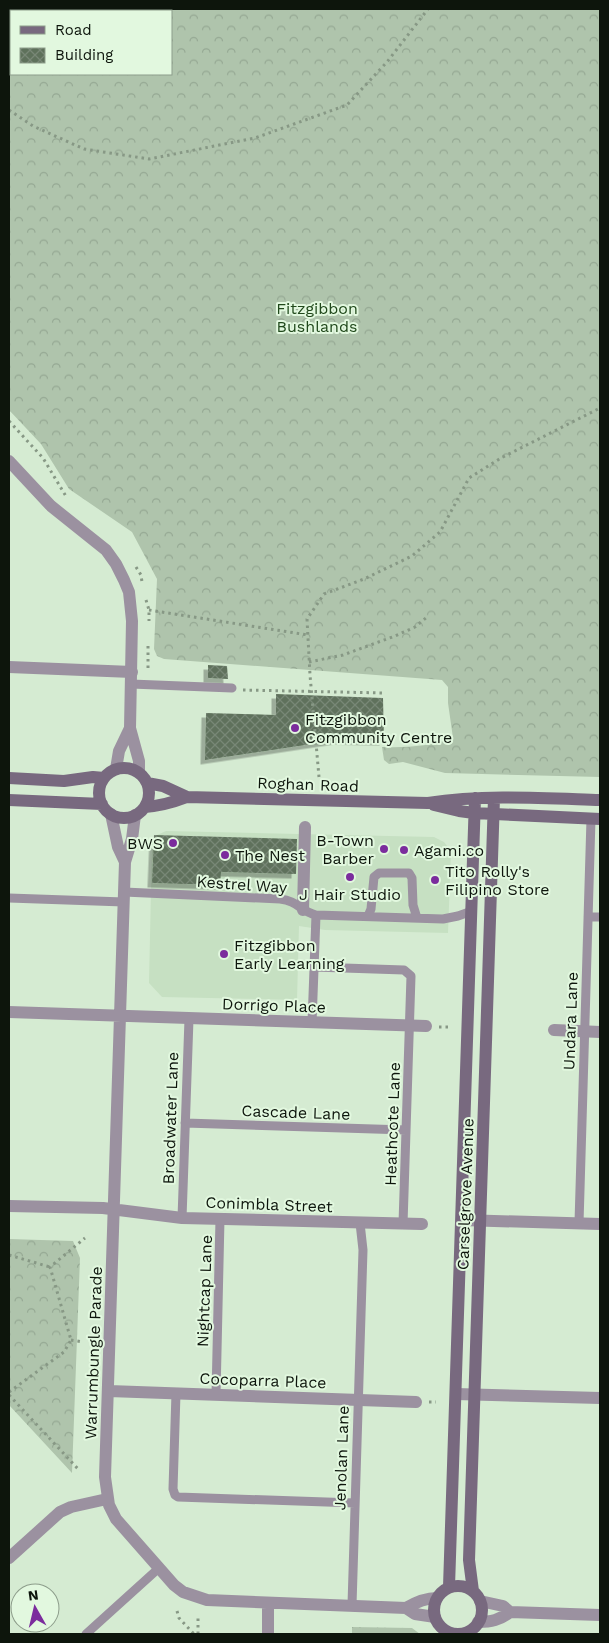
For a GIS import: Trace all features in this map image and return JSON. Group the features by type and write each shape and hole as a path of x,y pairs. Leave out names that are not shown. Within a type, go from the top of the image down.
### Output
{"street":[{"path":"9,461 52,506 106,550 116,564 126,586 131,605 132,678 130,728 139,761 139,772"},
{"path":"9,668 132,678"},
{"path":"116,770 118,754 130,728"},
{"path":"9,800 106,809 118,817 127,818 135,815 145,807 148,799 150,791 139,772 123,768 104,778 99,791 106,809"},
{"path":"9,778 64,780 93,777 104,778"},
{"name":"Roghan Road","path":"147,783 163,786 188,797 428,804 475,798 600,800"},
{"name":"Roghan Road","path":"145,807 175,802 188,797"},
{"name":"Carselgrove Avenue","path":"449,1587 475,798"},
{"name":"Carselgrove Avenue","path":"477,1596 469,1560 494,798"},
{"name":"Roghan Road","path":"428,804 459,812 596,819"},
{"name":"Warrumbungle Parade","path":"106,809 118,847 125,862"},
{"name":"Warrumbungle Parade","path":"135,815 132,839 125,862 105,1477 108,1499 116,1519 174,1585 183,1592 200,1598 217,1602 406,1608 417,1602 436,1598"},
{"path":"303,910 305,827"},
{"name":"Dorrigo Place","path":"9,1012 426,1026"},
{"path":"554,1030 600,1032"},
{"name":"Conimbla Street","path":"9,1206 114,1209 182,1218 422,1224"},
{"path":"462,1220 600,1224"},
{"name":"Cocoparra Place","path":"109,1391 416,1402"},
{"path":"456,1394 600,1398"},
{"path":"11,1552 60,1512 71,1507 108,1499"},
{"path":"510,1612 502,1618 457,1634 445,1632 438,1624 434,1617 434,1604 442,1591 449,1587 462,1586 477,1596 503,1606 510,1612 600,1615"},
{"path":"473,1629 481,1615 477,1596"},
{"path":"268,1603 268,1634"},
{"name":"Warrumbungle Parade","path":"406,1608 415,1614 434,1617"}],"lane":[{"path":"132,678 236,689"},
{"name":"Undara Lane","path":"579,1223 588,917 596,819"},
{"path":"368,916 371,909 374,878 379,873 405,872 412,878 413,905 417,918"},
{"name":"Kestrel Way","path":"9,898 280,899 292,901 303,910 316,915 417,918 452,918 472,911"},
{"path":"312,1023 316,915"},
{"path":"588,917 600,917"},
{"name":"Heathcote Lane","path":"314,967 406,970 411,976 403,1224"},
{"name":"Broadwater Lane","path":"182,1218 189,1019"},
{"name":"Cascade Lane","path":"185,1123 406,1130"},
{"name":"Nightcap Lane","path":"216,1395 220,1219"},
{"name":"Jenolan Lane","path":"352,1606 363,1250 360,1223"},
{"path":"176,1393 173,1489 178,1497 355,1503"},
{"path":"86,1634 159,1568"}],"path":[{"path":"9,110 33,126 84,149 149,159 255,138 347,105 388,62 428,9"},
{"path":"319,777 307,618 324,594 364,579 412,556 440,532 470,478 501,458 600,408"},
{"path":"149,610 308,635"},
{"path":"309,662 343,656 415,627 427,617"},
{"path":"236,689 385,693"},
{"path":"50,1267 85,1238"},
{"path":"9,1255 50,1267"},
{"path":"50,1267 71,1340 64,1352 9,1394 79,1470"},
{"path":"71,1340 83,1342"},
{"path":"177,1611 179,1618 194,1634"},
{"path":"198,1618 198,1634"}],"shaded area":[{"path":"166,831 434,837 444,842 451,851 448,933 325,930 299,926 297,1000 162,997 149,983 152,844 155,836"}],"green space":[{"name":"Fitzgibbon Bushlands","path":"9,9 600,9 600,777 445,773 403,762 389,764 384,760 382,747 418,746 453,738 448,703 448,687 442,680 164,659 157,656 154,649 157,579 132,532 69,489 41,444 9,410"},
{"path":"9,1239 73,1241 80,1258 72,1473 9,1405"},
{"path":"352,1627 412,1628 420,1634 352,1634"}],"building":[{"path":"208,665 227,666 228,679 208,678"},
{"name":"Fitzgibbon Community Centre","path":"276,694 383,698 384,741 338,740 205,760 206,713 276,715"},
{"name":"The Nest","path":"154,835 297,839 296,874 221,872 220,885 152,883"}],"place":[{"name":"Fitzgibbon Community Centre","path":"295,728"},
{"name":"BWS","path":"173,843"},
{"name":"B-Town Barber","path":"384,849"},
{"name":"Agami.co","path":"404,850"},
{"name":"The Nest","path":"225,855"},
{"name":"J Hair Studio","path":"350,877"},
{"name":"Tito Rolly's Filipino Store","path":"435,880"},
{"name":"Fitzgibbon Early Learning","path":"224,954"}]}
